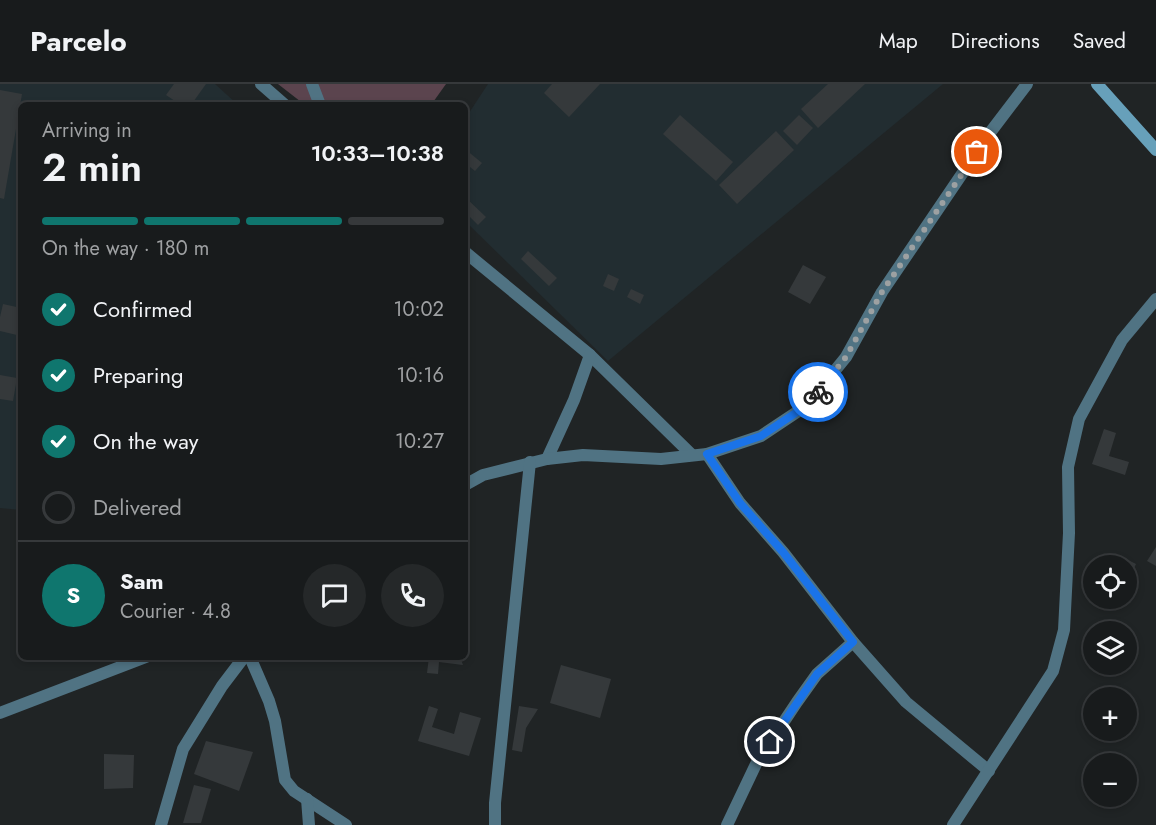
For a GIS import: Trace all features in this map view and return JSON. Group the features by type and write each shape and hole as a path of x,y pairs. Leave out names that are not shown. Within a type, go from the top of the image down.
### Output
{"main road":[{"path":"1097,84 1156,150"}],"street":[{"path":"261,84 282,102"},
{"path":"312,84 319,102"},
{"path":"468,483 483,475 547,459 583,455 661,459 707,454 761,436 806,406 846,357 882,292 989,134 1027,84"},
{"path":"468,254 590,355 692,455"},
{"path":"953,825 1053,671 1064,630 1069,532 1068,467 1079,419 1122,340 1156,299"},
{"path":"547,459 590,355"},
{"path":"707,454 740,503 783,552 853,642 906,702 989,771"},
{"path":"495,825 495,803 530,462"},
{"path":"727,825 757,762 796,702 817,674 853,642"},
{"path":"0,713 138,660"},
{"path":"161,825 183,749 222,686 242,660"},
{"path":"251,660 275,721 285,780 294,791 346,825"},
{"path":"307,799 309,825"}],"shaded area":[{"path":"0,84 215,84 235,102 18,102 18,510 0,508"},
{"path":"278,84 446,84 433,102 301,102"},
{"path":"488,84 943,84 608,361 468,224 468,114"}],"building":[{"path":"174,84 206,84 193,102 176,102 166,95"},
{"path":"552,84 600,84 569,117 544,93"},
{"path":"828,84 865,84 818,128 801,109"},
{"path":"0,90 22,94 21,102 18,102 18,117 4,199 0,198"},
{"path":"680,115 733,162 716,181 663,134"},
{"path":"799,115 813,128 797,145 783,131"},
{"path":"776,131 794,150 737,204 719,185"},
{"path":"468,151 482,163 475,171 468,165"},
{"path":"468,200 486,217 478,225 468,215"},
{"path":"528,251 557,278 549,286 521,259"},
{"path":"803,265 826,277 810,304 788,292"},
{"path":"608,274 619,279 614,291 603,286"},
{"path":"631,289 644,295 640,304 627,297"},
{"path":"3,304 18,307 18,335 0,331"},
{"path":"0,375 17,378 13,401 0,399"},
{"path":"1104,429 1116,433 1109,456 1129,462 1125,475 1092,464"},
{"path":"1156,547 1156,566 1147,561"},
{"path":"429,660 461,660 463,665 439,662 438,674 427,673"},
{"path":"561,665 611,679 600,718 550,703"},
{"path":"429,706 438,709 432,727 454,734 460,712 481,718 469,756 418,741"},
{"path":"519,706 538,709 526,728 522,752 512,750"},
{"path":"206,741 253,752 239,791 194,774"},
{"path":"104,754 134,755 133,788 104,789"},
{"path":"194,785 211,789 201,823 183,823"}],"way so far":[{"path":"818,392 846,357 882,292 977,152"}],"route":[{"path":"770,742 817,674 853,642 814,590 740,503 707,454 761,436 806,406 818,392"}]}
